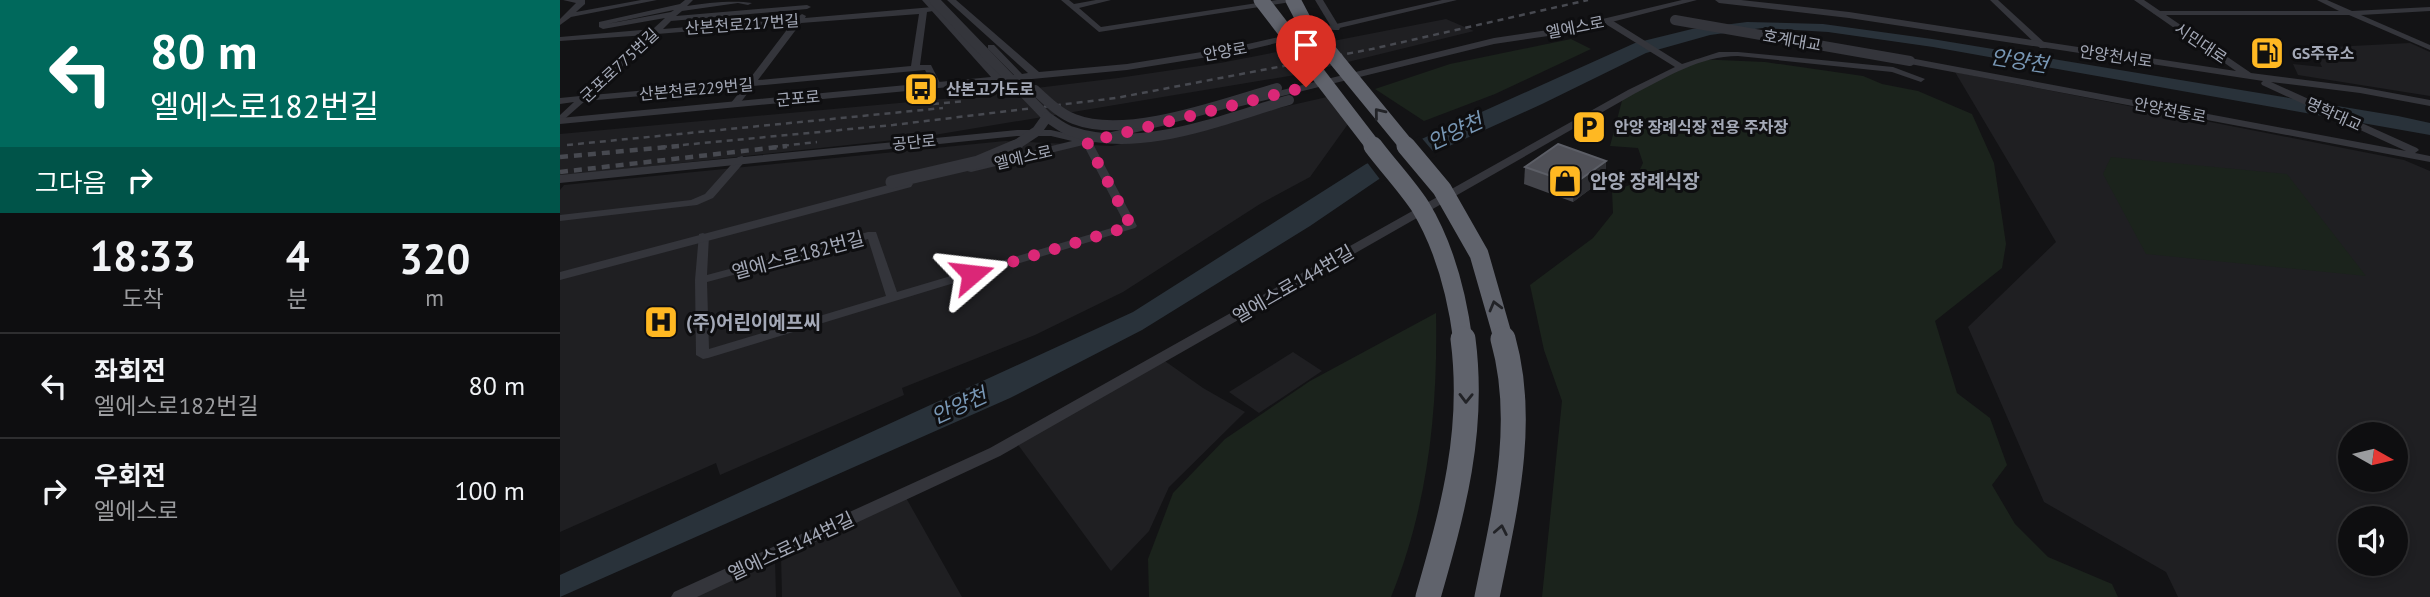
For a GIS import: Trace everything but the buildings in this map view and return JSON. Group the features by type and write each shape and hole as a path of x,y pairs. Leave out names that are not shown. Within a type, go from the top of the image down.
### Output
{"highway":[{"path":"1261,0 1420,207 1448,268 1459,310 1467,369 1466,436 1455,501 1428,597"},
{"path":"1292,0 1303,19 1441,189 1479,254 1507,354 1513,395 1513,448 1488,597"}],"street":[{"path":"566,0 586,2"},
{"name":"군포로775번길","path":"571,15 653,0"},
{"path":"926,0 937,3 1058,112 1083,123 1113,125 1148,121 1353,67 1403,63"},
{"path":"951,0 1036,75"},
{"path":"1065,0 1099,30 1196,10 1292,0"},
{"path":"1073,7 1107,0"},
{"path":"1319,0 1336,27"},
{"name":"안양로","path":"1036,75 1074,73 1239,49 1453,0"},
{"name":"엘에스로","path":"560,276 814,206 1087,142 1494,41 1607,21 1693,0"},
{"name":"안양천서로","path":"1719,0 1849,15 2043,46 2360,90 2430,103"},
{"path":"1994,0 2043,46"},
{"name":"시민대로","path":"2138,0 2250,76 2265,82"},
{"path":"2321,0 2430,48"},
{"path":"748,3 738,1 679,10 603,22 603,27 679,10 809,4"},
{"path":"560,23 586,2"},
{"path":"937,3 923,11 915,68 928,67 937,85"},
{"path":"937,3 998,79"},
{"path":"937,3 1047,117 1069,131 1094,137 1129,138 1166,133 1369,80 1403,63"},
{"path":"735,104 800,20 809,4"},
{"path":"2157,13 2351,13 2430,9"},
{"name":"군포로775번길","path":"560,121 679,10"},
{"name":"산본천로217번길","path":"560,39 923,11"},
{"name":"호계대교","path":"1637,14 1910,61"},
{"path":"1607,21 1677,65"},
{"name":"엘에스로144번길","path":"680,597 995,452 1677,65 1719,54 1738,54 1893,69 1921,79"},
{"name":"안양천동로","path":"1910,61 2430,158"},
{"name":"산본천로229번길","path":"560,101 915,68"},
{"name":"군포로","path":"560,121 1036,75"},
{"name":"명학대교","path":"2265,82 2430,158"},
{"path":"814,206 892,182 984,159 1011,148 1036,133 1047,117"},
{"name":"공단로","path":"560,179 1017,133 1051,133 1087,142"},
{"name":"엘에스로182번길","path":"703,236 703,355 1131,226 1087,142"},
{"path":"560,218 693,203 709,196 742,159"},
{"name":"엘에스로182번길","path":"701,280 872,234 893,298"}],"shaded area":[{"path":"1446,19 1474,31 1295,75 922,137 560,176 560,134 954,98 1118,78 1220,63"},
{"path":"1571,39 1591,49 1495,94 1424,121 1375,89 1450,64"},
{"path":"2410,43 2430,52 2430,96 2298,75 2293,64 2322,67 2313,48"},
{"path":"1696,59 1765,62 1863,76 1882,84 1918,91 1972,114 1994,163 2006,244 2002,268 1935,321 1957,393 1990,418 2007,465 1992,485 2015,524 2048,557 2112,584 2118,597 1542,597 1562,401 1544,350 1530,285 1593,238 1613,213 1612,191 1633,184 1643,163 1638,148 1610,146 1623,97"},
{"path":"1955,72 2404,160 2430,171 2430,597 2178,597 2166,572 2044,502 1968,327 2056,242"},
{"path":"1327,97 1348,124 1310,177 1260,204 1123,292 1035,335 902,388 904,395 720,475 716,463 560,532 560,190 564,185 1005,141 1112,146"},
{"path":"2111,157 2287,174 2366,276 2146,254 2103,174"},
{"path":"1436,313 1435,385 1428,457 1414,528 1391,597 1149,597 1148,559 1173,493 1225,439 1310,381"},
{"path":"1293,352 1322,371 1259,413 1229,392"},
{"path":"1162,359 1203,388 1245,412 1169,487 1149,531 1111,571 1016,442"},
{"path":"905,496 962,597 782,597 781,555"},
{"path":"775,558 776,597 692,597"}],"water":[{"name":"안양천","path":"1747,22 1823,24 1932,39 2398,116 2430,123 2430,135 1933,47 1828,32 1762,28 1710,35 1646,53 1542,104 1385,175 1310,226 1142,330 1010,398 560,597 560,575 1133,312 1366,164 1635,43 1692,29"}],"pier":[{"path":"1420,136 1437,156 1382,182 1366,161"}],"railway":[{"path":"661,147 893,125 1116,98 1372,49 1588,0"},
{"path":"933,104 965,101"},
{"path":"567,145 943,108"},
{"path":"772,147 817,142"},
{"path":"560,157 679,146"},
{"path":"560,172 787,146"}],"place":[{"name":"GS주유소","path":"2267,53"},
{"name":"산본고가도로","path":"921,89"},
{"name":"안양 장례식장 전용 주차장","path":"1589,127"},
{"name":"안양 장례식장","path":"1565,181"},
{"name":"(주)어린이에프씨","path":"661,322"}],"route":[{"path":"972,274 1131,226 1087,142 1306,87"}]}
